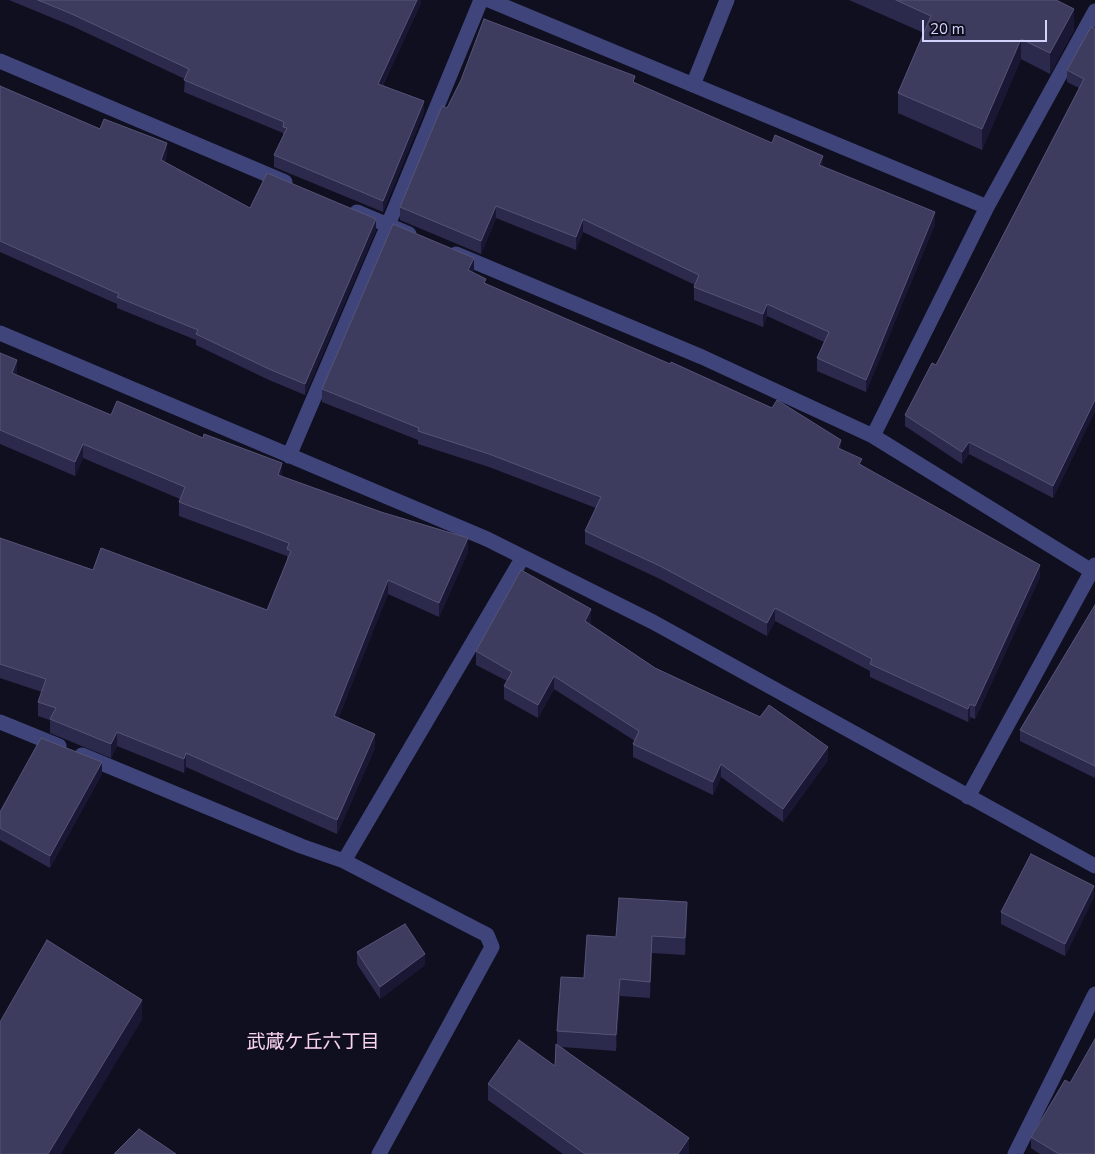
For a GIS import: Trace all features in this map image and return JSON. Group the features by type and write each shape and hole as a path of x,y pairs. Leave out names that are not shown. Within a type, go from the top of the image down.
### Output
{"street":[{"path":"289,456 388,226 481,0"},
{"path":"489,0 987,207"},
{"path":"693,84 727,0"},
{"path":"873,436 987,207 1095,11"},
{"path":"0,61 298,187"},
{"path":"343,206 425,241"},
{"path":"444,249 702,357 873,436 1094,570 968,797"},
{"path":"0,333 488,539 653,622 1095,866"},
{"path":"344,862 523,557"},
{"path":"0,722 344,862 488,935 492,948 379,1154"},
{"path":"1015,1154 1095,994"}],"building":[{"path":"38,0 417,0 378,84 424,101 383,201 274,155 287,128 283,127 284,122 184,80 189,69"},
{"path":"896,0 1056,0 1074,9 1050,53 1021,39 982,129 898,93 931,16"},
{"path":"484,19 635,76 633,82 772,143 775,135 823,156 819,165 935,212 866,380 817,358 829,332 767,304 763,314 694,287 699,275 583,219 576,237 496,206 481,241 400,207 442,106 447,108 461,80"},
{"path":"1091,27 1095,29 1095,400 1053,486 969,442 962,452 905,415 932,363 936,365 1084,79 1067,70"},
{"path":"0,86 100,129 104,119 167,143 161,160 250,208 267,173 376,219 305,384 196,334 198,330 117,297 119,294 0,241"},
{"path":"393,224 474,258 468,270 486,279 484,283 670,364 671,362 772,408 777,400 841,440 838,448 862,459 859,464 1040,565 975,706 970,704 968,709 870,664 872,659 775,608 767,623 660,566 585,531 601,497 489,454 418,431 419,428 322,389"},
{"path":"0,353 17,360 12,373 111,415 117,401 203,438 204,434 282,463 278,475 381,512 468,538 439,603 388,580 334,716 375,734 337,820 186,753 184,759 117,732 111,744 50,719 56,708 38,702 46,679 0,664 0,538 93,570 101,548 267,610 291,551 287,549 289,543 179,502 185,487 83,444 75,462 0,430"},
{"path":"521,570 591,609 585,621 655,668 760,717 769,705 828,747 783,809 721,764 713,782 633,744 639,731 554,676 538,705 504,686 512,672 476,651"},
{"path":"1095,605 1095,766 1020,730"},
{"path":"41,738 102,762 50,856 0,828 0,812"},
{"path":"1031,854 1094,886 1065,944 1001,912"},
{"path":"619,898 687,902 685,938 652,936 650,982 620,979 616,1035 557,1031 561,977 584,978 587,935 616,937"},
{"path":"405,924 425,954 380,987 357,952"},
{"path":"47,940 142,1000 48,1154 0,1154 0,1022"},
{"path":"1095,1039 1095,1154 1059,1154 1031,1137 1065,1080 1070,1083"},
{"path":"519,1040 555,1066 556,1044 689,1138 678,1154 585,1154 488,1084"},
{"path":"139,1129 176,1154 114,1154"}],"district":[{"name":"武蔵ケ丘六丁目","path":"313,1043"}]}
